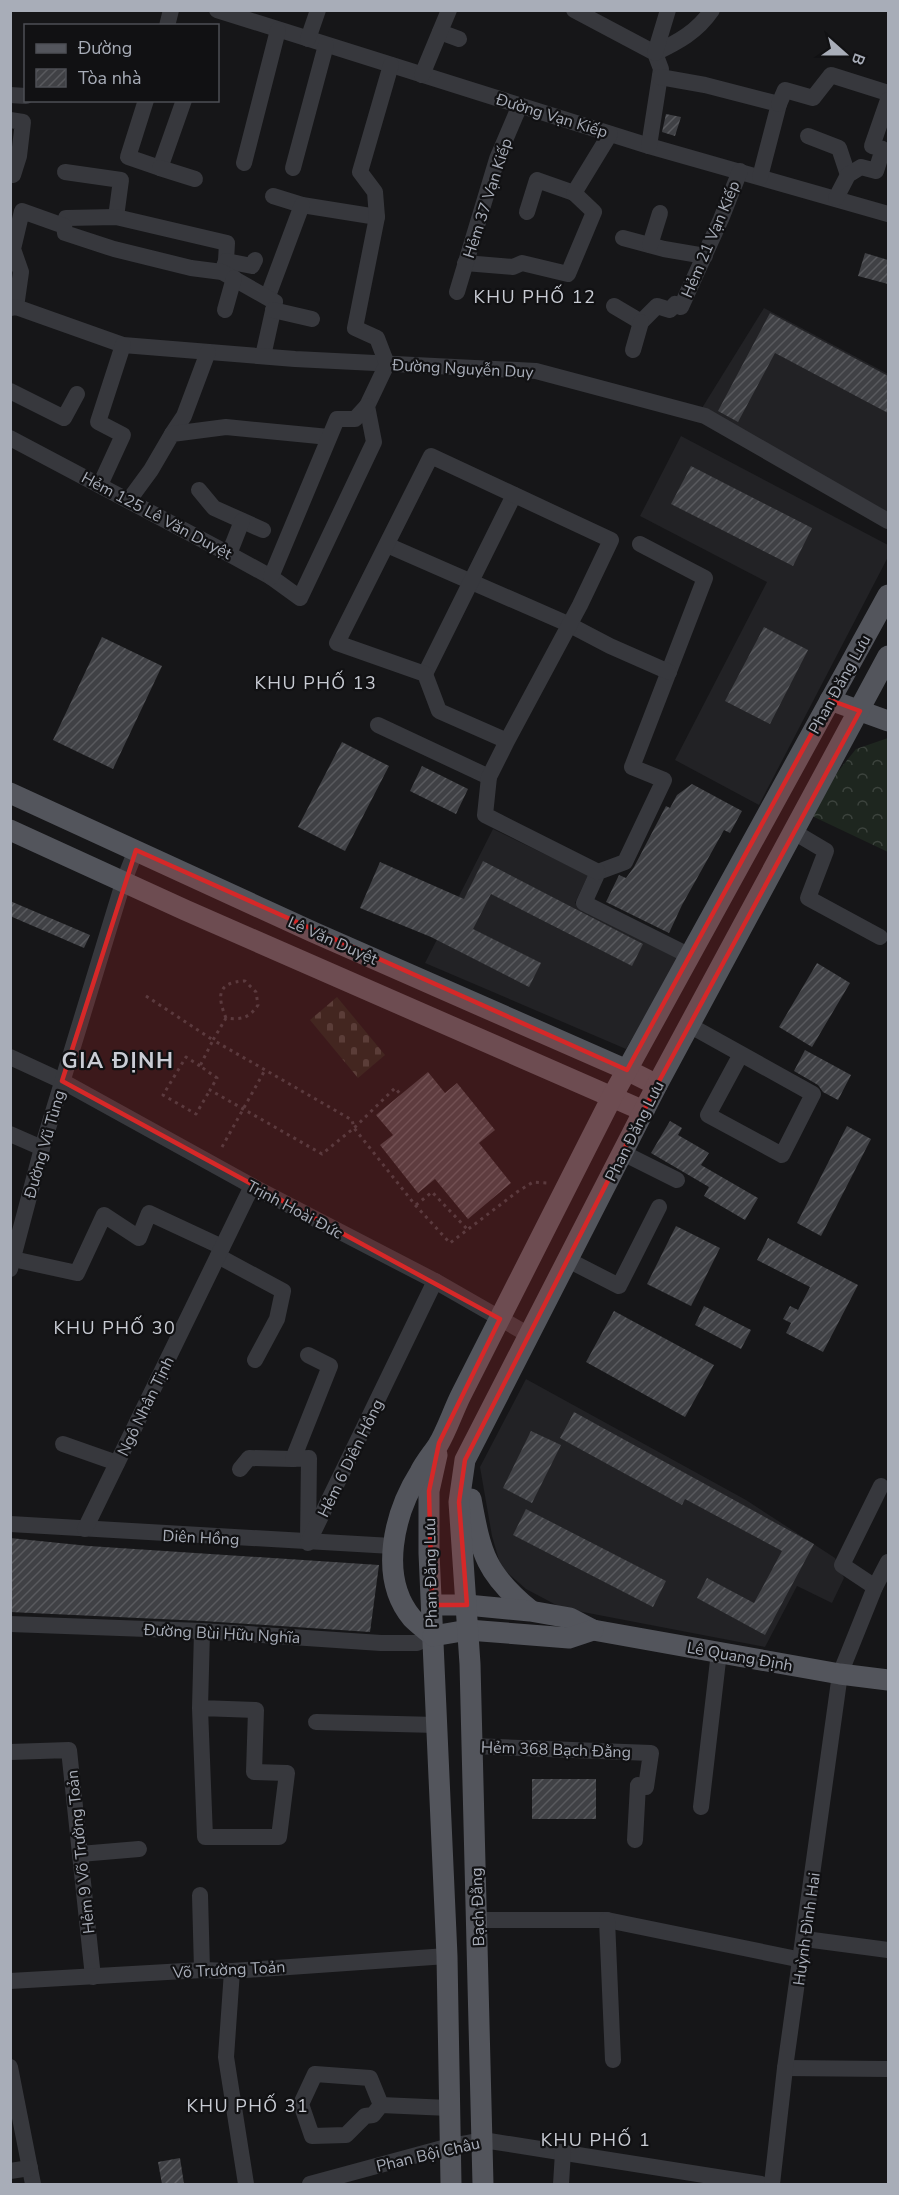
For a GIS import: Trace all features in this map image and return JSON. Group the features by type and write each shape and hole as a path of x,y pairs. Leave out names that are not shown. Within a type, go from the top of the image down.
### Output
{"main road":[{"name":"Phan Đăng Lưu","path":"433,1636 413,1618 401,1601 395,1580 392,1546 408,1497 419,1473 439,1443 612,1097 888,595"},
{"path":"853,658 886,668"},
{"name":"Phan Đăng Lưu","path":"468,1630 459,1502 465,1460 657,1085 860,711 886,668"},
{"path":"830,700 888,721"},
{"name":"Lê Văn Duyệt","path":"10,793 657,1085"},
{"name":"Lê Văn Duyệt","path":"10,830 123,883 644,1111"},
{"path":"277,951 290,921"},
{"name":"Phan Đăng Lưu","path":"433,1636 429,1491 439,1443"},
{"path":"465,1460 478,1538 487,1561 508,1592 530,1611"},
{"name":"Lê Quang Định","path":"432,1605 467,1605 530,1611 570,1618 593,1630 840,1674 888,1680"},
{"name":"Lê Quang Định","path":"433,1636 468,1630 569,1638 593,1630"},
{"name":"Bạch Đằng","path":"468,1630 483,2184"},
{"name":"Bạch Đằng","path":"433,1636 447,1956 451,2184"}],"street":[{"name":"Đường Vạn Kiếp","path":"217,10 610,134 888,214"},
{"path":"308,39 318,10"},
{"path":"422,75 449,10"},
{"path":"574,10 591,14 655,53"},
{"path":"650,146 661,69 655,53 668,10"},
{"path":"655,53 682,40 703,24 712,10"},
{"path":"244,163 278,30"},
{"path":"440,32 459,39"},
{"path":"293,168 326,45"},
{"path":"271,577 338,419 355,419 367,406 387,363 377,338 355,328 376,217 375,192 360,172 391,65"},
{"path":"760,177 784,90 813,98 831,75 888,93"},
{"path":"660,77 705,85 779,104"},
{"path":"836,198 848,175 861,167 876,171 884,149 872,146 888,100"},
{"path":"128,157 145,102"},
{"path":"160,168 183,102"},
{"name":"Hẻm 37 Vạn Kiếp","path":"457,292 497,159 520,105"},
{"path":"10,120 23,122 19,156 13,175"},
{"path":"574,194 610,134"},
{"path":"808,136 839,148 848,175"},
{"path":"116,217 124,156 195,179"},
{"name":"Hẻm 21 Vạn Kiếp","path":"641,322 657,306 670,310 675,304 681,307 722,219 740,171"},
{"path":"65,172 121,180"},
{"path":"465,263 513,267 522,263 568,274 594,212 574,194 537,180 527,212"},
{"path":"273,196 302,205 376,217"},
{"path":"263,356 270,303 302,205"},
{"path":"13,308 21,272 13,249 22,212 64,226"},
{"path":"650,245 660,213"},
{"path":"225,310 228,270 227,243 116,217 66,218 65,233 114,249 191,268 228,270 252,266 255,260"},
{"path":"623,238 705,256"},
{"path":"228,270 270,303 312,319"},
{"path":"614,306 641,322 633,350"},
{"name":"Đường Nguyễn Duy","path":"13,308 123,345 263,356 536,371 705,416 888,520"},
{"path":"100,485 123,435 98,422 123,345"},
{"path":"129,500 152,470 184,416 208,352"},
{"path":"10,391 64,418 77,394"},
{"name":"Hẻm 125 Lê Văn Duyệt","path":"10,438 271,577 300,598 374,442 367,406"},
{"path":"172,434 226,427 329,437"},
{"path":"425,674 337,643 431,456 611,540 489,777 485,815 598,872"},
{"path":"199,490 214,508 263,530"},
{"path":"507,741 439,711 425,674 514,495"},
{"path":"229,554 242,521"},
{"path":"640,544 705,579 632,767 664,780 625,862 598,872 584,903 690,956"},
{"path":"387,545 568,624 610,646 669,672"},
{"path":"378,725 489,777"},
{"path":"794,832 826,851 808,898 880,937"},
{"name":"Đường Vũ Tùng","path":"12,1264 62,1081 123,883 136,850"},
{"path":"689,1025 813,1094 782,1155 708,1115 741,1054"},
{"name":"Trịnh Hoài Đức","path":"10,1057 62,1081 252,1186 435,1281 529,1335"},
{"path":"10,1134 42,1148"},
{"path":"623,1153 677,1180"},
{"name":"Ngô Nhân Tịnh","path":"85,1529 252,1186"},
{"path":"568,1260 619,1286 659,1207"},
{"path":"12,1264 77,1273 104,1215 140,1238 149,1213 220,1252 283,1291 277,1319 255,1360"},
{"name":"Hẻm 6 Diên Hồng","path":"308,1543 435,1281"},
{"path":"240,1469 249,1458 293,1459 330,1366 309,1354"},
{"path":"63,1444 117,1463"},
{"name":"Hẻm 6 Diên Hồng","path":"293,1459 309,1458 308,1543"},
{"path":"875,1587 842,1566 881,1486"},
{"name":"Diên Hồng","path":"10,1524 308,1543 392,1546"},
{"name":"Huỳnh Đình Hai","path":"772,2184 785,2068 805,1940 840,1674 875,1587 888,1562"},
{"name":"Đường Bùi Hữu Nghĩa","path":"10,1624 201,1631 381,1643 417,1643 433,1636"},
{"path":"200,1708 256,1710 254,1772 287,1773 279,1837 205,1837 200,1708 201,1631"},
{"path":"701,1807 719,1652"},
{"path":"316,1722 437,1725"},
{"name":"Hẻm 368 Bạch Đằng","path":"472,1746 651,1753 646,1786 638,1785 635,1840"},
{"name":"Hẻm 9 Võ Trường Toản","path":"10,1752 69,1750 93,1977"},
{"path":"80,1854 139,1849"},
{"path":"200,1895 202,1970"},
{"path":"477,1920 607,1920 802,1960"},
{"path":"607,1920 613,2060"},
{"path":"805,1940 888,1950"},
{"name":"Võ Trường Toản","path":"10,1981 202,1970 232,1971 447,1956"},
{"path":"232,1971 226,2056 246,2184"},
{"path":"10,2067 32,2176 10,2170"},
{"path":"785,2068 888,2069"},
{"path":"315,2074 370,2078 381,2104 373,2115 365,2116 346,2135 312,2136 301,2104 315,2074"},
{"path":"381,2104 449,2108"},
{"name":"Phan Bội Châu","path":"310,2184 450,2146 483,2140 563,2152 687,2179 761,2184"},
{"path":"561,2184 563,2152"}],"path":[{"path":"235,981 246,981 256,992 258,1005 250,1016 239,1020 226,1018 221,1006 220,994 225,986 235,981"},
{"path":"146,996 213,1040 352,1120 354,1128 416,1206 450,1244 533,1182 568,1184"},
{"path":"200,1066 226,1018"},
{"path":"186,1057 216,1078 210,1090 196,1114 163,1095 186,1057"},
{"path":"222,1147 265,1070"},
{"path":"210,1090 322,1154 354,1128 395,1088 401,1095"},
{"path":"416,1206 432,1192 468,1230"}],"highlighted area":[{"path":"830,700 860,711 657,1085 465,1460 459,1502 467,1605 432,1605 429,1491 439,1443 500,1319 62,1081 136,850 627,1070"}],"shaded area":[{"path":"764,308 888,374 888,512 702,408"},
{"path":"681,436 888,545 888,557 759,805 675,760 767,582 640,516"},
{"path":"493,829 588,875 575,903 679,958 626,1049 425,963"},
{"path":"526,1379 746,1500 835,1558 844,1578 832,1603 797,1586 765,1647 562,1608 526,1589 501,1567 492,1536 480,1467"}],"green space":[{"path":"888,738 888,852 812,816 836,774 856,749"},
{"path":"337,997 385,1055 358,1078 310,1020"}],"building":[{"path":"666,114 681,117 675,136 662,132"},
{"path":"865,253 888,260 888,284 858,276"},
{"path":"770,313 888,376 888,413 775,353 738,422 718,411"},
{"path":"691,466 812,528 793,566 671,504"},
{"path":"764,627 808,650 770,724 725,701"},
{"path":"102,637 162,666 113,769 53,740"},
{"path":"342,742 389,766 345,851 298,827"},
{"path":"422,766 468,789 456,814 410,791"},
{"path":"692,784 742,811 730,833 724,830 669,933 606,902 619,875 626,878 634,867 666,806 670,808 677,795"},
{"path":"483,861 643,944 632,966 491,894 473,929 541,963 529,987 431,937 360,908 380,862 464,899"},
{"path":"10,901 90,935 84,948 10,916"},
{"path":"817,963 850,983 812,1047 779,1027"},
{"path":"805,1050 851,1075 838,1100 794,1071"},
{"path":"428,1072 445,1093 457,1083 495,1130 479,1143 511,1183 468,1219 435,1179 418,1193 380,1145 393,1135 376,1115"},
{"path":"670,1121 682,1128 678,1135 709,1153 701,1165 758,1198 745,1220 704,1196 709,1187 651,1153"},
{"path":"847,1126 871,1139 821,1236 797,1223"},
{"path":"676,1226 720,1248 691,1306 647,1284"},
{"path":"768,1238 858,1285 823,1352 786,1333 791,1323 783,1319 790,1306 798,1310 810,1287 757,1260"},
{"path":"704,1306 751,1330 741,1349 695,1325"},
{"path":"614,1311 714,1365 685,1417 586,1362"},
{"path":"574,1412 814,1544 765,1635 697,1598 707,1578 754,1603 782,1551 685,1499 682,1505 560,1438"},
{"path":"531,1431 561,1445 532,1503 503,1488"},
{"path":"526,1509 666,1581 653,1607 513,1535"},
{"path":"10,1538 89,1546 379,1565 370,1632 10,1612"},
{"path":"532,1779 596,1779 596,1819 532,1819"},
{"path":"180,2158 184,2184 162,2184 158,2162"}],"district":[{"name":"KHU PHỐ 12","path":"535,297"},
{"name":"KHU PHỐ 13","path":"316,683"},
{"name":"GIA ĐỊNH","path":"118,1060"},
{"name":"KHU PHỐ 30","path":"115,1328"},
{"name":"KHU PHỐ 31","path":"248,2106"},
{"name":"KHU PHỐ 1","path":"596,2140"}]}
